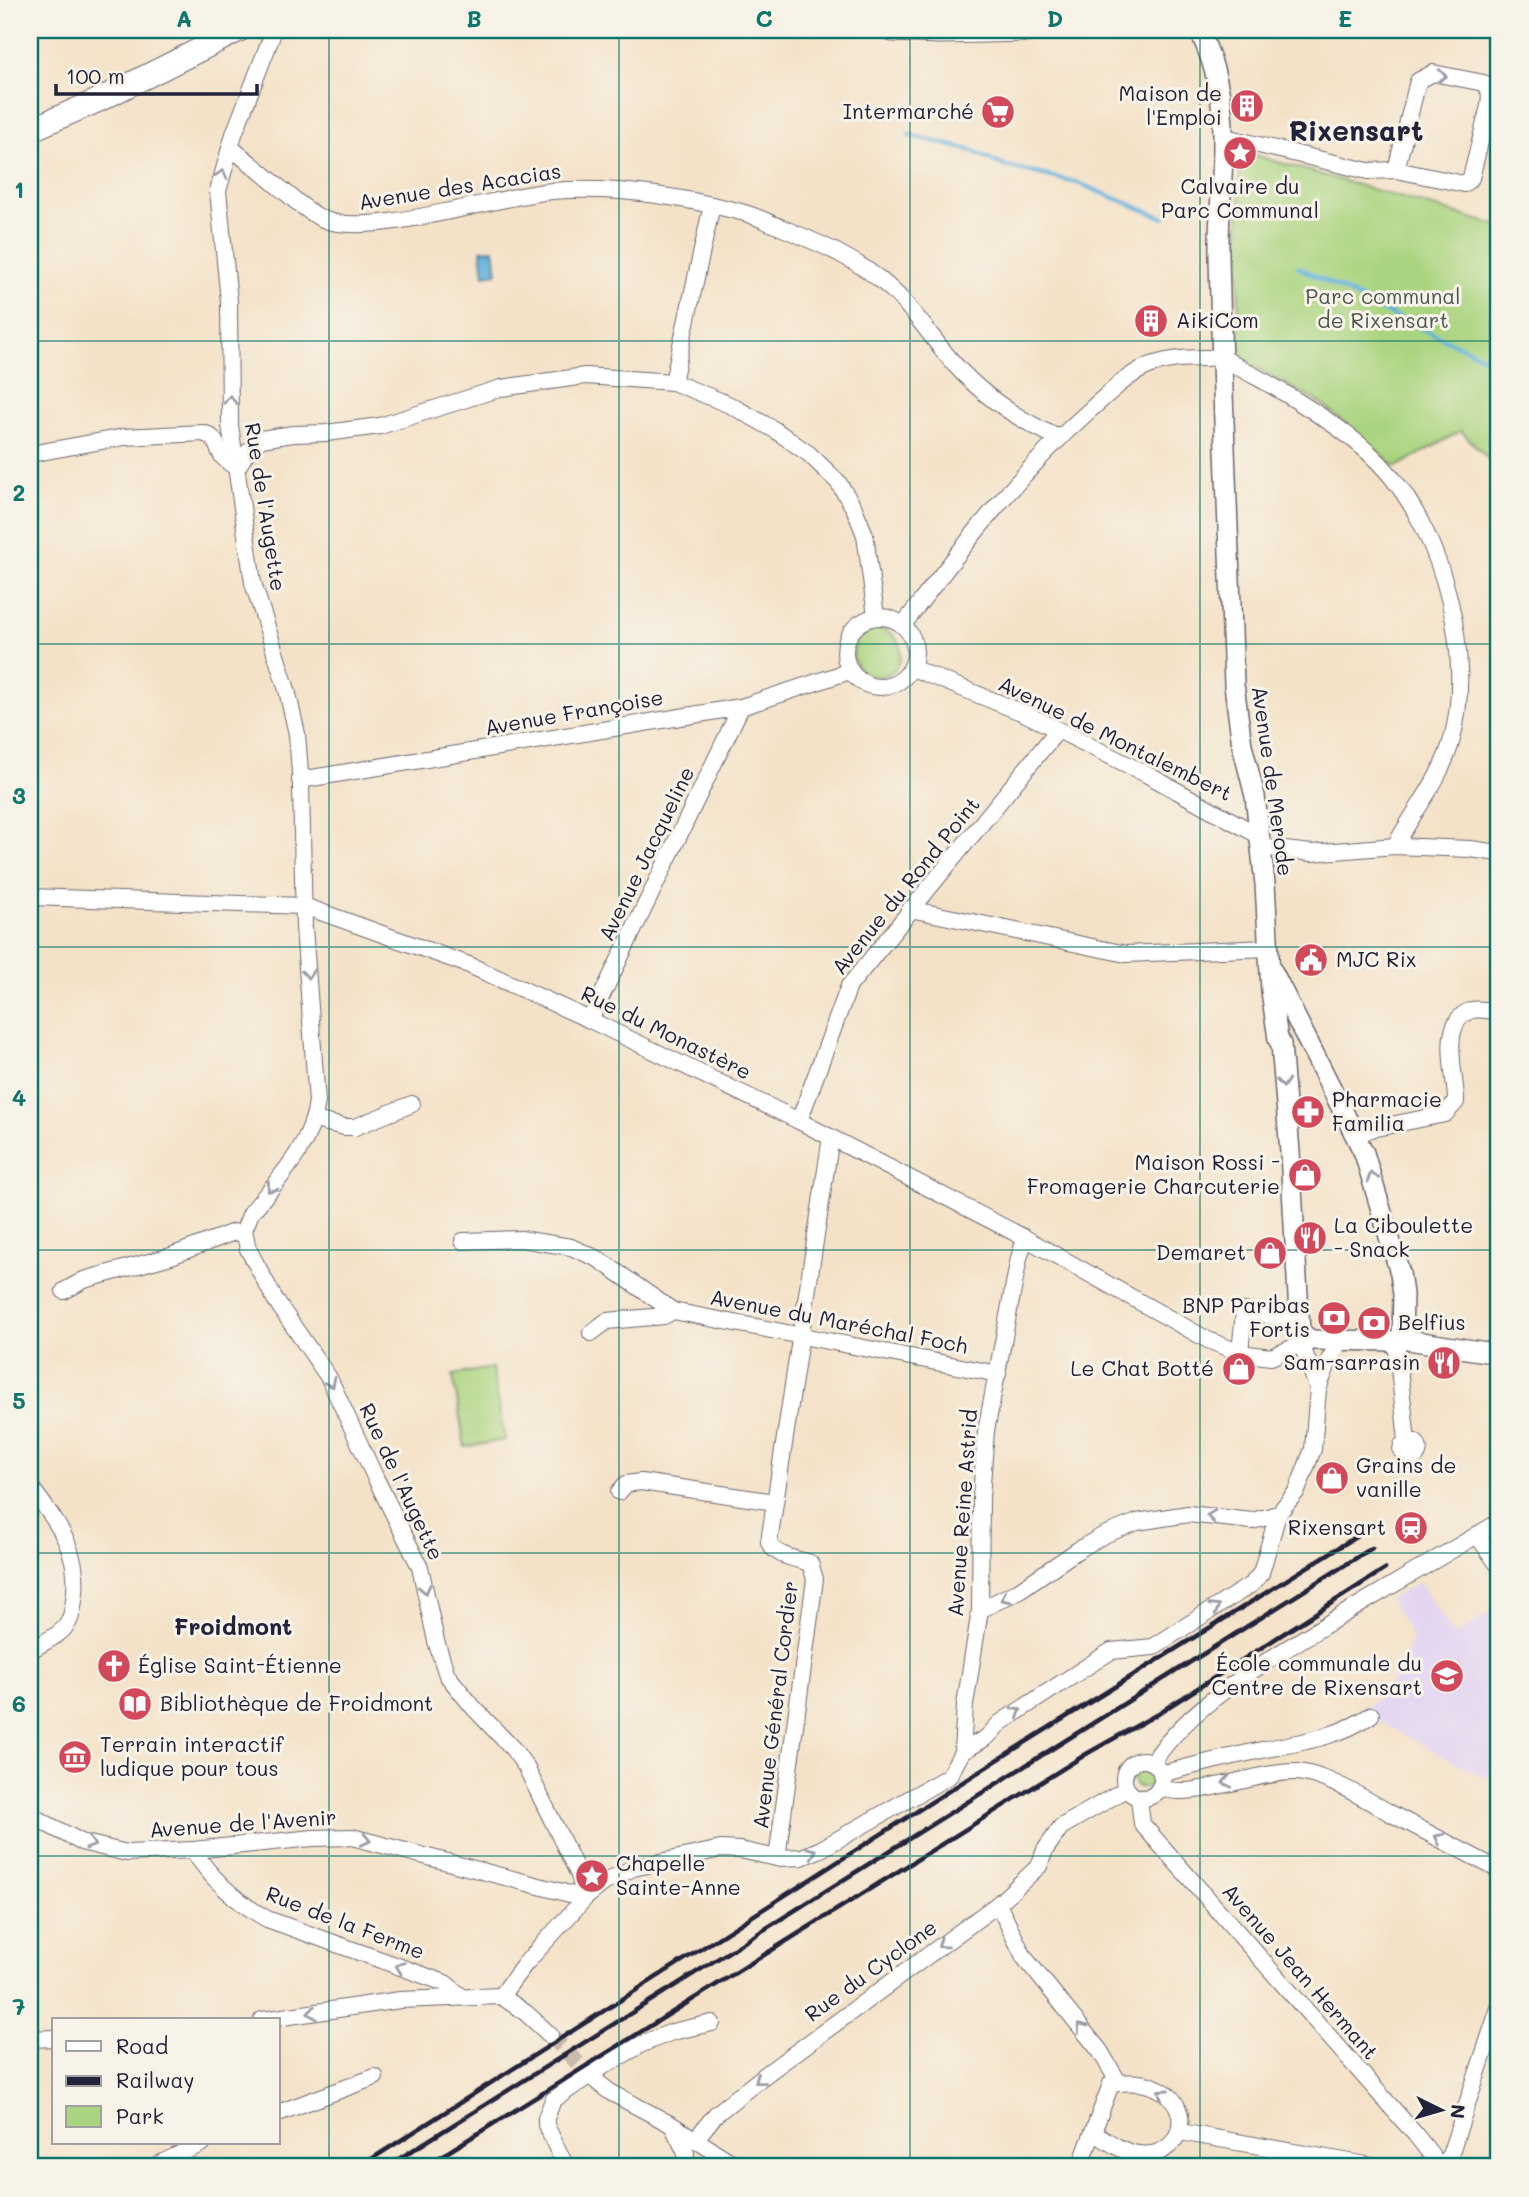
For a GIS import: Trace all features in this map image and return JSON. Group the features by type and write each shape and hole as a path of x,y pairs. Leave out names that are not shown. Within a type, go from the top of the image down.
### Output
{"main road":[{"path":"30,130 99,100 239,30"},
{"path":"893,30 1027,30"}],"street":[{"name":"Rue de l'Augette","path":"271,30 271,38 219,179 218,191 229,300 230,425 253,583 287,690 297,734 304,906 316,1083 314,1120 297,1155 246,1221 244,1234 261,1275 329,1378 364,1456 420,1567 436,1641 447,1675 526,1767 576,1868 585,1898"},
{"name":"Avenue de Merode","path":"1199,30 1209,51 1220,88 1224,137 1219,253 1234,685 1240,736 1255,796 1265,884 1271,991 1281,1044 1290,1152 1299,1321"},
{"path":"1224,137 1368,171 1396,170 1464,184 1471,178 1489,106 1490,93 1484,83 1433,73 1418,81 1396,170"},
{"name":"Avenue des Acacias","path":"231,148 304,207 323,219 347,225 378,224 513,195 554,191 608,190 662,194 744,213 805,237 850,259 888,286 904,301 945,354 991,399 1031,425 1059,438"},
{"path":"673,382 712,205"},
{"path":"904,625 995,505 1059,438 1143,369 1166,360 1223,357 1324,418 1366,450 1401,489 1437,555 1449,595 1455,629 1457,710 1452,739 1441,769 1429,794 1395,846"},
{"path":"30,454 124,437 204,433 211,435 223,458 237,468 244,455 261,439 380,426 501,388 585,376 673,382 730,405 775,430 809,454 838,482 854,508 865,535 876,616"},
{"path":"876,616 904,625 912,643 912,668 900,680 889,686 878,686 863,682 850,671 846,662 848,636 855,627 867,618 876,616"},
{"name":"Avenue de Montalembert","path":"912,668 1026,714 1146,775 1259,841"},
{"name":"Avenue Françoise","path":"300,780 741,707 850,671"},
{"name":"Avenue Jacqueline","path":"590,1020 741,707"},
{"name":"Avenue du Rond Point","path":"799,1121 849,986 1057,731"},
{"path":"1259,841 1311,853 1395,846 1499,853"},
{"name":"Rue du Monastère","path":"30,897 304,906 468,965 590,1020 831,1137 1025,1238 1208,1340 1240,1353 1271,1357 1306,1343"},
{"path":"910,909 1126,954 1269,957 1306,1038 1356,1135 1376,1186 1400,1273 1403,1294 1399,1340 1407,1441"},
{"path":"1356,1135 1371,1129 1445,1114 1456,1102 1450,1048 1456,1025 1464,1014 1475,1009 1499,1012"},
{"path":"1281,1044 1284,1038 1291,1036 1306,1038"},
{"path":"314,1120 355,1127 412,1104"},
{"name":"Avenue Général Cordier","path":"777,1858 815,1579 810,1563 770,1547 831,1137"},
{"path":"64,1291 85,1280 171,1256 234,1231 244,1234"},
{"name":"Avenue Reine Astrid","path":"962,1752 965,1704 980,1610 981,1497 986,1431 1025,1238"},
{"name":"Avenue du Maréchal Foch","path":"463,1241 521,1239 571,1247 598,1259 673,1311 998,1374"},
{"name":"Avenue du Maréchal Foch","path":"591,1333 607,1321 664,1316 673,1311"},
{"path":"1240,1353 1244,1311 1299,1321 1318,1389"},
{"path":"1306,1343 1399,1340 1499,1354"},
{"path":"501,1996 585,1898 605,1882 624,1872 670,1859 730,1849 777,1858 802,1857 821,1849 929,1789 953,1771 962,1752 987,1737 1000,1723 1111,1651 1153,1647 1252,1584 1261,1573 1278,1514 1297,1491 1309,1461 1313,1449 1318,1389 1330,1358 1340,1342"},
{"path":"619,1492 630,1482 641,1482 775,1502"},
{"path":"30,1486 67,1538 76,1583 68,1624 30,1651"},
{"path":"980,1610 1018,1591 1078,1549 1137,1521 1188,1514 1252,1521 1278,1514"},
{"path":"1499,1522 1292,1646 1227,1689 1166,1741 1158,1774 1152,1796 1133,1794 1123,1781 1129,1766 1145,1760 1158,1774 1168,1791 1192,1790 1269,1773 1306,1773 1364,1799 1499,1870"},
{"path":"1477,1535 1499,1566"},
{"path":"1158,1774 1326,1737 1348,1729 1371,1715"},
{"name":"Rue du Cyclone","path":"695,2140 716,2113 755,2082 998,1905 1039,1866 1045,1850 1061,1826 1133,1794"},
{"name":"Avenue Jean Hermant","path":"1133,1794 1142,1824 1444,2167"},
{"name":"Avenue de l'Avenir","path":"30,1815 81,1842 141,1853 352,1837 585,1898"},
{"name":"Rue de la Ferme","path":"192,1850 228,1892 267,1919 445,1983 461,1996"},
{"path":"998,1905 1024,1957 1100,2051 1119,2083"},
{"path":"276,2018 400,2000 501,1996 526,2013 550,2035"},
{"path":"1444,2167 1499,2008"},
{"path":"566,2167 546,2125 553,2100 642,2044 672,2032 712,2023"},
{"path":"30,2039 52,2038"},
{"path":"280,2112 375,2077"},
{"path":"596,2081 610,2092 672,2125 739,2167"},
{"path":"1080,2167 1095,2133 1111,2084 1135,2082 1148,2085 1168,2095 1177,2105 1180,2132 1164,2150 1146,2155 1121,2149 1095,2133"},
{"path":"672,2125 684,2146 686,2167"},
{"path":"1180,2132 1378,2167"},
{"path":"153,2167 200,2144"}],"shaded area":[{"name":"École communale du Centre de Rixensart","path":"1419,1582 1455,1636 1499,1606 1499,1764 1484,1778 1375,1719 1365,1709 1388,1686 1401,1666 1412,1637 1389,1599"}],"green space":[{"name":"Parc communal de Rixensart","path":"1240,151 1499,226 1499,470 1461,431 1396,467 1322,404 1238,358"},
{"path":"877,629 886,630 894,636 900,644 900,662 894,670 886,676 877,677 868,676 860,670 854,662 853,653 854,644 860,636 868,630"},
{"path":"492,1368 505,1440 465,1447 453,1375"},
{"path":"1143,1768 1150,1771 1153,1778 1150,1785 1143,1788 1136,1785 1133,1778 1136,1771"}],"water":[{"path":"494,249 497,273 484,275 481,250"}],"waterway":[{"path":"909,135 973,151 1002,165 1078,183 1164,218"},
{"path":"1298,267 1392,315 1499,364"}],"tunnel":[{"path":"550,2035 596,2081"}],"railway":[{"path":"359,2167 1013,1750 1362,1533"},
{"path":"386,2167 1372,1548"},
{"path":"424,2167 1088,1753 1154,1716 1385,1569"}],"place":[{"name":"Maison de l'Emploi","path":"1247,106"},
{"name":"Intermarché","path":"998,112"},
{"name":"Calvaire du Parc Communal","path":"1240,153"},
{"name":"AikiCom","path":"1151,321"},
{"name":"MJC Rix","path":"1311,960"},
{"name":"Pharmacie Familia","path":"1308,1112"},
{"name":"Maison Rossi - Fromagerie Charcuterie","path":"1305,1175"},
{"name":"La Ciboulette - Snack","path":"1310,1238"},
{"name":"Demaret","path":"1270,1253"},
{"name":"BNP Paribas Fortis","path":"1334,1318"},
{"name":"Belfius","path":"1374,1323"},
{"name":"Sam-sarrasin","path":"1444,1363"},
{"name":"Le Chat Botté","path":"1239,1369"},
{"name":"Grains de vanille","path":"1332,1478"},
{"name":"Rixensart","path":"1411,1528"},
{"name":"Église Saint-Étienne","path":"114,1666"},
{"name":"École communale du Centre de Rixensart","path":"1447,1676"},
{"name":"Bibliothèque de Froidmont","path":"135,1704"},
{"name":"Terrain interactif ludique pour tous","path":"75,1757"},
{"name":"Chapelle Sainte-Anne","path":"592,1876"}],"district":[{"name":"Rixensart","path":"1356,131"},
{"name":"Froidmont","path":"233,1627"}]}
